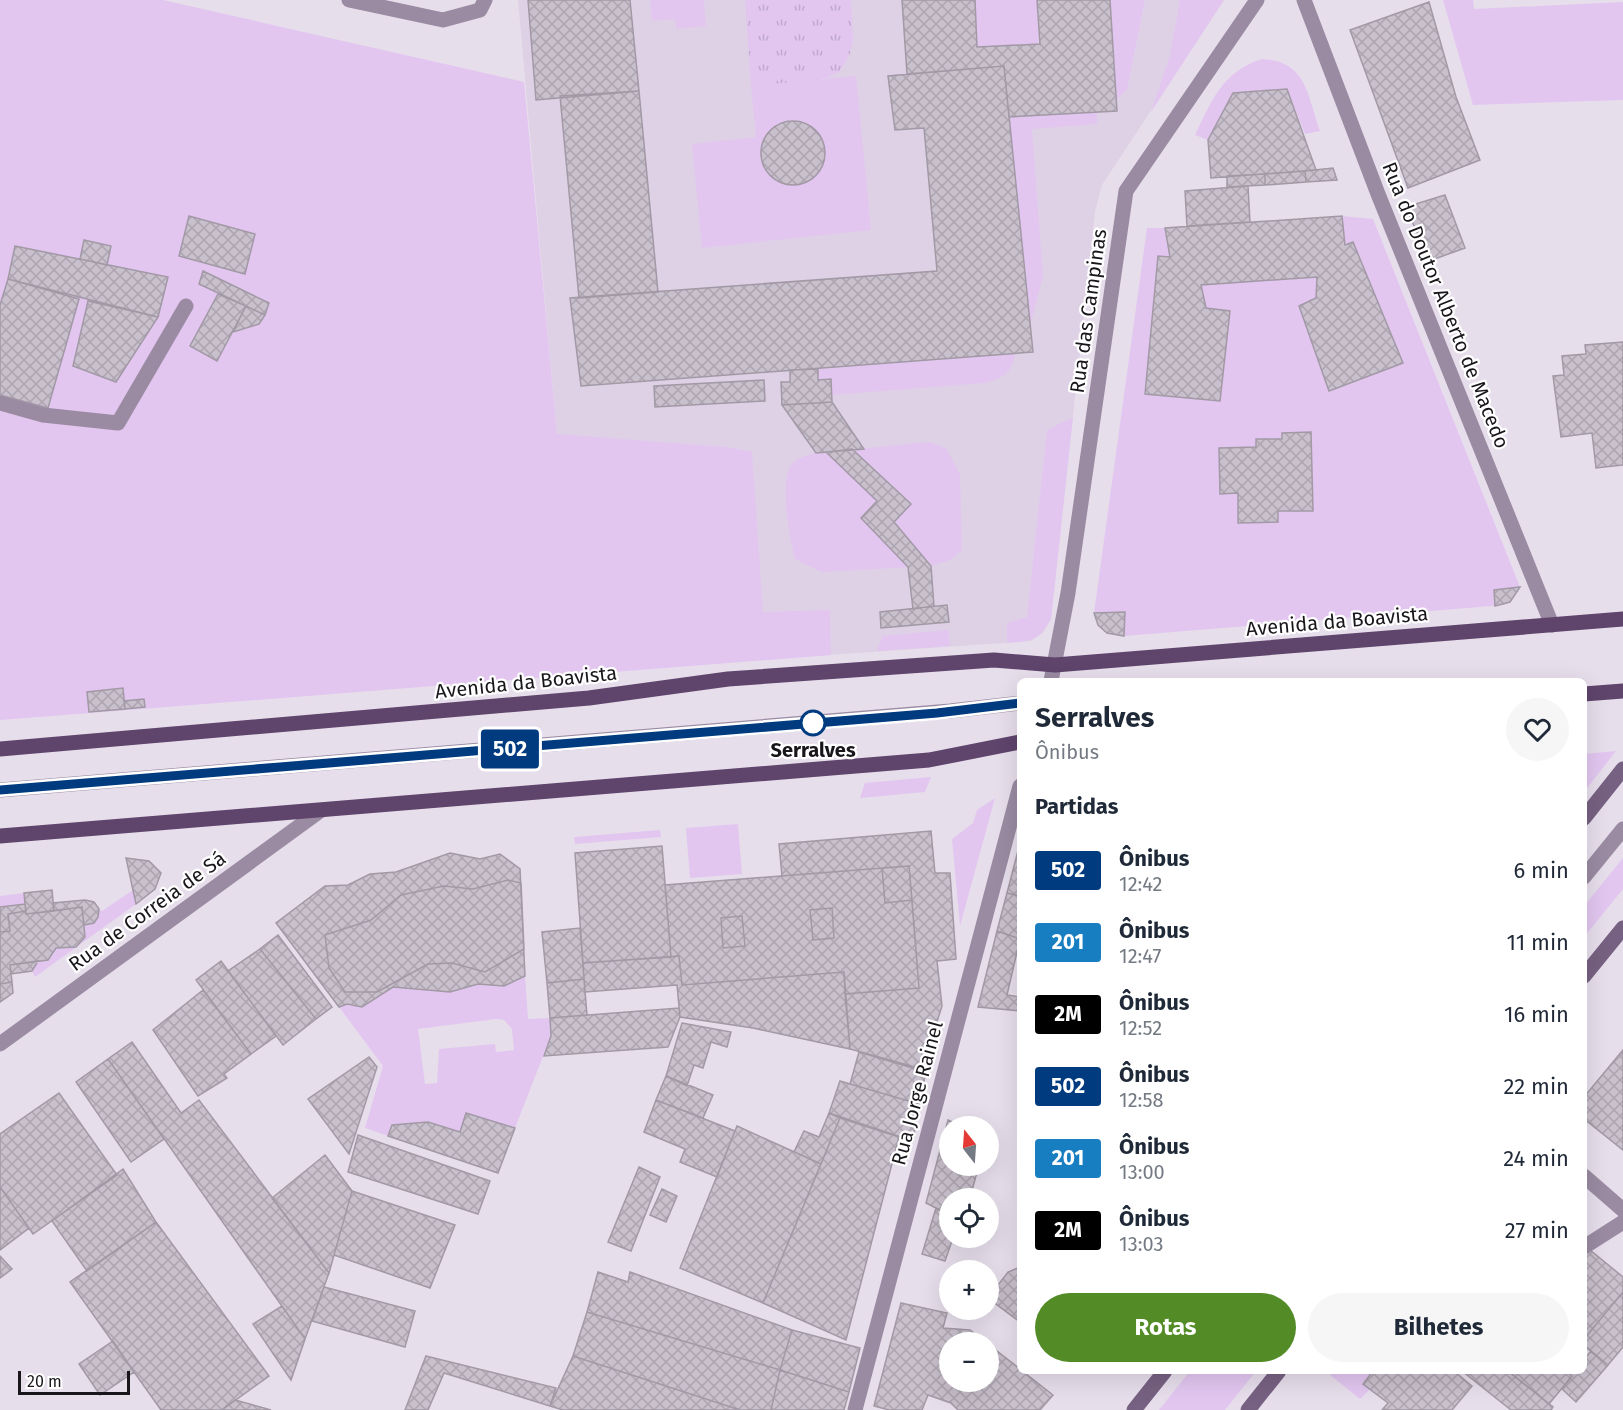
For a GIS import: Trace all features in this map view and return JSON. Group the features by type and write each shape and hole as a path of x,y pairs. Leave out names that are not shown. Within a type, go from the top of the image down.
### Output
{"main road":[{"name":"Avenida da Boavista","path":"0,749 589,698 728,679 994,660 1055,666 1623,619"},
{"path":"1587,694 1623,691"},
{"path":"0,836 929,760 1017,743"},
{"path":"1587,814 1623,769"},
{"path":"1587,972 1623,928"},
{"path":"1134,1410 1163,1374"},
{"path":"1248,1410 1277,1374"}],"street":[{"path":"350,0 443,20 480,10 485,0"},
{"name":"Rua das Campinas","path":"1055,666 1126,191 1257,0"},
{"name":"Rua do Doutor Alberto de Macedo","path":"1304,0 1378,194 1552,624"},
{"path":"0,403 43,415 118,423 186,306"},
{"path":"1052,678 1055,666"},
{"path":"0,790 912,715 1017,703"},
{"name":"Rua Jorge Rainel","path":"855,1410 987,901 1017,796"},
{"name":"Rua de Correia de Sá","path":"0,1044 320,811"},
{"path":"1587,873 1623,829"},
{"path":"1587,1179 1623,1210"},
{"path":"1587,1245 1623,1222"}],"shaded area":[{"path":"518,0 1224,0 1102,185 1095,212 1051,619 1043,633 1031,641 740,661 727,447 557,435"}],"green space":[{"path":"0,0 163,0 524,82 557,434 727,447 752,452 763,612 830,610 831,655 0,720"},
{"path":"650,0 704,0 706,26 676,29 675,19 652,21"},
{"path":"745,0 851,0 853,40 849,57 839,72 824,79 751,86"},
{"path":"975,0 1037,0 1040,44 977,47"},
{"path":"1110,0 1145,0 1127,90 1116,100"},
{"path":"1180,0 1224,0 1151,112 1170,55"},
{"path":"1443,0 1473,0 1474,9 1623,2 1623,100 1473,105"},
{"path":"1262,59 1277,61 1297,73 1308,93 1320,131 1305,134 1287,89 1234,93 1208,140 1195,135 1220,89 1237,71"},
{"path":"856,76 871,230 702,248 692,144 756,137 751,86"},
{"path":"1097,112 1097,124 1032,129 1043,276 1030,326 1009,117"},
{"path":"1342,216 1373,219 1520,587 1512,600 1504,605 1124,636 1109,632 1102,627 1094,613 1147,228 1165,228 1170,257 1158,257 1145,394 1219,401 1230,311 1206,308 1201,285 1317,277 1316,298 1299,306 1329,391 1402,363 1353,242 1345,245"},
{"path":"1015,354 1009,371 997,379 984,383 832,395 831,379 818,380 818,369"},
{"path":"1073,417 1051,619 1038,636 1022,642 1007,643 1007,623 1027,617 1047,430"},
{"path":"929,442 946,448 960,474 962,550 950,560 931,566 821,572 795,559 788,525 786,497 788,473 793,463 802,457 816,453"},
{"path":"949,630 950,646 877,651 882,636"},
{"path":"1616,751 1587,788 1587,754"},
{"path":"931,777 925,792 860,798 865,783"},
{"path":"995,798 960,926 952,839 973,823 977,810"},
{"path":"738,824 742,874 690,878 686,828"},
{"path":"660,830 661,837 575,844 574,837"},
{"path":"1623,858 1623,889 1587,933 1587,902"},
{"path":"133,890 136,904 35,977 32,971 38,961 48,960 56,948 76,946 85,937 84,925 94,923 99,909 102,911"},
{"path":"24,893 25,904 0,907 0,896"},
{"path":"525,976 528,1019 550,1018 551,1036 515,1128 466,1113 460,1132 428,1122 392,1125 388,1136 365,1128 383,1066 339,1007 347,1004 363,1007 393,987 450,992 478,984 504,986","holes":["496,1019 504,1020 512,1029 514,1050 496,1052 495,1044 439,1049 437,1083 425,1084 418,1029"]},
{"path":"1188,1374 1254,1374 1225,1410 1159,1410"},
{"path":"1370,1374 1363,1383 1370,1389 1360,1399 1330,1375"}],"building":[{"path":"528,0 630,0 639,91 536,100"},
{"path":"902,0 975,0 977,47 1040,44 1037,0 1110,0 1117,111 1009,117 1004,66 907,74"},
{"path":"1429,2 1456,97 1480,160 1408,188 1350,30"},
{"path":"1004,66 1033,352 581,386 570,298 937,271 924,128 895,130 888,76"},
{"path":"1287,89 1316,170 1211,178 1208,140 1233,93"},
{"path":"639,91 658,292 579,298 560,96"},
{"path":"793,121 811,126 816,130 820,135 825,153 820,171 816,176 811,180 793,185 775,180 770,176 766,171 761,153 766,135 770,130 775,126"},
{"path":"1333,168 1337,180 1306,182 1305,171"},
{"path":"1305,171 1306,182 1265,185 1265,174"},
{"path":"1265,174 1265,185 1227,187 1227,176"},
{"path":"1248,186 1250,222 1187,226 1185,191"},
{"path":"1445,195 1465,248 1429,261 1406,207"},
{"path":"189,216 255,234 245,274 179,256"},
{"path":"1342,216 1345,245 1353,242 1403,363 1329,391 1299,306 1316,298 1317,277 1201,285 1206,308 1230,311 1220,401 1145,394 1158,256 1170,257 1165,228"},
{"path":"84,240 111,246 107,265 80,259"},
{"path":"15,246 168,277 158,317 8,279"},
{"path":"203,271 269,303 265,315 199,284"},
{"path":"8,279 79,299 48,408 0,395 0,305"},
{"path":"218,294 246,306 217,361 190,346"},
{"path":"88,301 158,317 116,382 73,366"},
{"path":"246,306 265,315 259,324 233,332"},
{"path":"1623,342 1623,465 1596,468 1592,433 1561,437 1553,376 1564,375 1562,356 1586,354 1585,345"},
{"path":"818,369 818,380 831,379 832,402 782,405 781,382 790,382 790,370"},
{"path":"764,380 765,401 655,407 654,386"},
{"path":"832,402 864,449 816,453 782,405"},
{"path":"1311,432 1313,511 1278,511 1278,522 1238,523 1238,493 1220,494 1219,448 1256,447 1256,439 1282,439 1282,433"},
{"path":"852,449 911,504 894,522 931,566 934,606 913,609 908,567 861,518 877,501 826,452"},
{"path":"1520,587 1510,602 1495,606 1494,590"},
{"path":"947,605 949,622 881,628 880,612"},
{"path":"1125,612 1124,636 1107,633 1098,625 1094,613"},
{"path":"123,688 125,709 89,712 87,692"},
{"path":"144,699 145,707 125,709 124,701"},
{"path":"931,831 935,873 950,873 956,959 937,961 942,1006 922,1069 850,1049 845,994 919,988 909,866 782,876 779,844"},
{"path":"662,846 671,957 583,963 575,853"},
{"path":"450,853 480,859 500,854 520,869 525,976 504,986 478,984 450,992 393,987 362,1007 347,1004 339,1007 276,923 325,886 348,885 370,874 396,872"},
{"path":"1017,855 1017,895 1007,893"},
{"path":"126,858 149,861 161,873 155,889 136,904"},
{"path":"909,866 912,900 885,903 882,868"},
{"path":"882,868 885,903 912,900 919,988 845,994 844,972 682,985 679,956 671,957 665,885"},
{"path":"508,880 521,883 524,949 485,972 452,963 428,964 377,992 345,992 329,968 325,935 371,920 401,895 444,886 473,889"},
{"path":"52,890 54,911 26,914 24,893"},
{"path":"1007,893 1017,895 1017,938 997,931"},
{"path":"85,900 94,902 99,909 94,923 84,925 82,907 54,911 53,903"},
{"path":"25,904 26,911 8,914 10,931 0,932 0,907"},
{"path":"82,907 85,937 76,947 56,948 48,960 10,965 12,982 0,984 0,932 10,931 8,914"},
{"path":"832,908 834,938 813,940 810,910"},
{"path":"742,916 745,946 723,948 721,918"},
{"path":"580,928 584,979 547,983 542,932"},
{"path":"997,931 1017,938 1017,952 1007,995 1017,997 1017,1011 978,1007"},
{"path":"278,935 332,1007 316,1019 260,949"},
{"path":"260,949 316,1019 283,1045 228,971"},
{"path":"679,956 682,985 844,972 850,1049 753,1028 680,1017 677,985 585,992 583,963"},
{"path":"38,961 32,971 11,974 10,965"},
{"path":"221,961 276,1036 251,1054 196,980"},
{"path":"584,979 587,1015 550,1018 547,983"},
{"path":"12,982 13,993 0,1002 0,984"},
{"path":"203,990 251,1054 224,1074 227,1078 198,1096 153,1030"},
{"path":"679,1008 680,1017 668,1047 544,1056 551,1036 550,1018"},
{"path":"682,1023 731,1032 727,1047 711,1042 703,1068 694,1065 687,1086 666,1076"},
{"path":"132,1042 181,1113 199,1100 329,1273 305,1339 108,1059"},
{"path":"1623,1050 1623,1150 1587,1121 1587,1093"},
{"path":"859,1052 926,1072 919,1104 850,1084"},
{"path":"369,1057 377,1067 349,1154 308,1099"},
{"path":"108,1059 164,1139 131,1162 76,1082"},
{"path":"666,1076 713,1095 703,1118 656,1100"},
{"path":"840,1081 919,1104 913,1141 829,1113"},
{"path":"59,1093 117,1175 33,1234 0,1187 0,1134"},
{"path":"656,1100 735,1131 717,1177 680,1162 685,1149 644,1132"},
{"path":"466,1113 515,1128 498,1173 388,1136 392,1125 428,1122 460,1132"},
{"path":"829,1113 840,1118 821,1164 794,1152 804,1131 819,1137"},
{"path":"840,1118 899,1137 846,1340 763,1303"},
{"path":"737,1126 821,1164 763,1303 680,1268"},
{"path":"358,1135 490,1181 478,1214 348,1172"},
{"path":"939,1154 939,1176 976,1176 973,1188 939,1188 939,1210 926,1203"},
{"path":"325,1155 352,1191 329,1273 272,1198"},
{"path":"639,1167 660,1177 631,1251 608,1242"},
{"path":"123,1169 156,1222 87,1271 52,1221"},
{"path":"0,1187 29,1228 0,1250"},
{"path":"662,1189 677,1196 666,1222 650,1215"},
{"path":"352,1191 455,1225 430,1288 334,1255"},
{"path":"936,1208 939,1210 939,1248 950,1248 945,1260 922,1254"},
{"path":"156,1222 269,1376 222,1410 161,1410 70,1282"},
{"path":"1587,1247 1623,1277 1623,1292 1587,1335"},
{"path":"0,1256 12,1269 0,1278"},
{"path":"1017,1268 1017,1320 999,1306 999,1284 1008,1272"},
{"path":"598,1272 628,1282 630,1272 792,1330 780,1370 587,1312"},
{"path":"324,1287 415,1311 405,1347 312,1321"},
{"path":"1623,1292 1623,1347 1608,1365 1587,1348 1587,1335"},
{"path":"901,1303 939,1311 939,1320 945,1320 943,1328 973,1332 939,1332 939,1392 999,1392 999,1353 1017,1367 1017,1374 1026,1374 1053,1395 1040,1410 958,1410 951,1403 928,1395 922,1410 889,1410 874,1406"},
{"path":"282,1306 305,1339 291,1380 253,1324"},
{"path":"587,1312 780,1370 771,1410 740,1410 573,1356"},
{"path":"792,1330 860,1348 849,1392 780,1370"},
{"path":"113,1341 134,1372 100,1395 79,1364"},
{"path":"1591,1351 1608,1365 1576,1402 1562,1389 1572,1376 1570,1374 1587,1374 1587,1356"},
{"path":"426,1356 556,1388 550,1406 444,1373 428,1410 405,1410"},
{"path":"573,1356 740,1410 563,1410 550,1406"},
{"path":"780,1370 849,1392 844,1410 771,1410"},
{"path":"1371,1374 1458,1374 1472,1386 1452,1410 1382,1410 1388,1403 1363,1384"},
{"path":"1466,1374 1512,1374 1553,1407 1551,1410 1511,1410"},
{"path":"1512,1374 1570,1374 1572,1376 1549,1404"},
{"path":"235,1400 271,1410 222,1410"}],"bus line":[{"name":"502","path":"0,790 937,713 1017,703"}],"place":[{"name":"Serralves","path":"813,723"}]}
